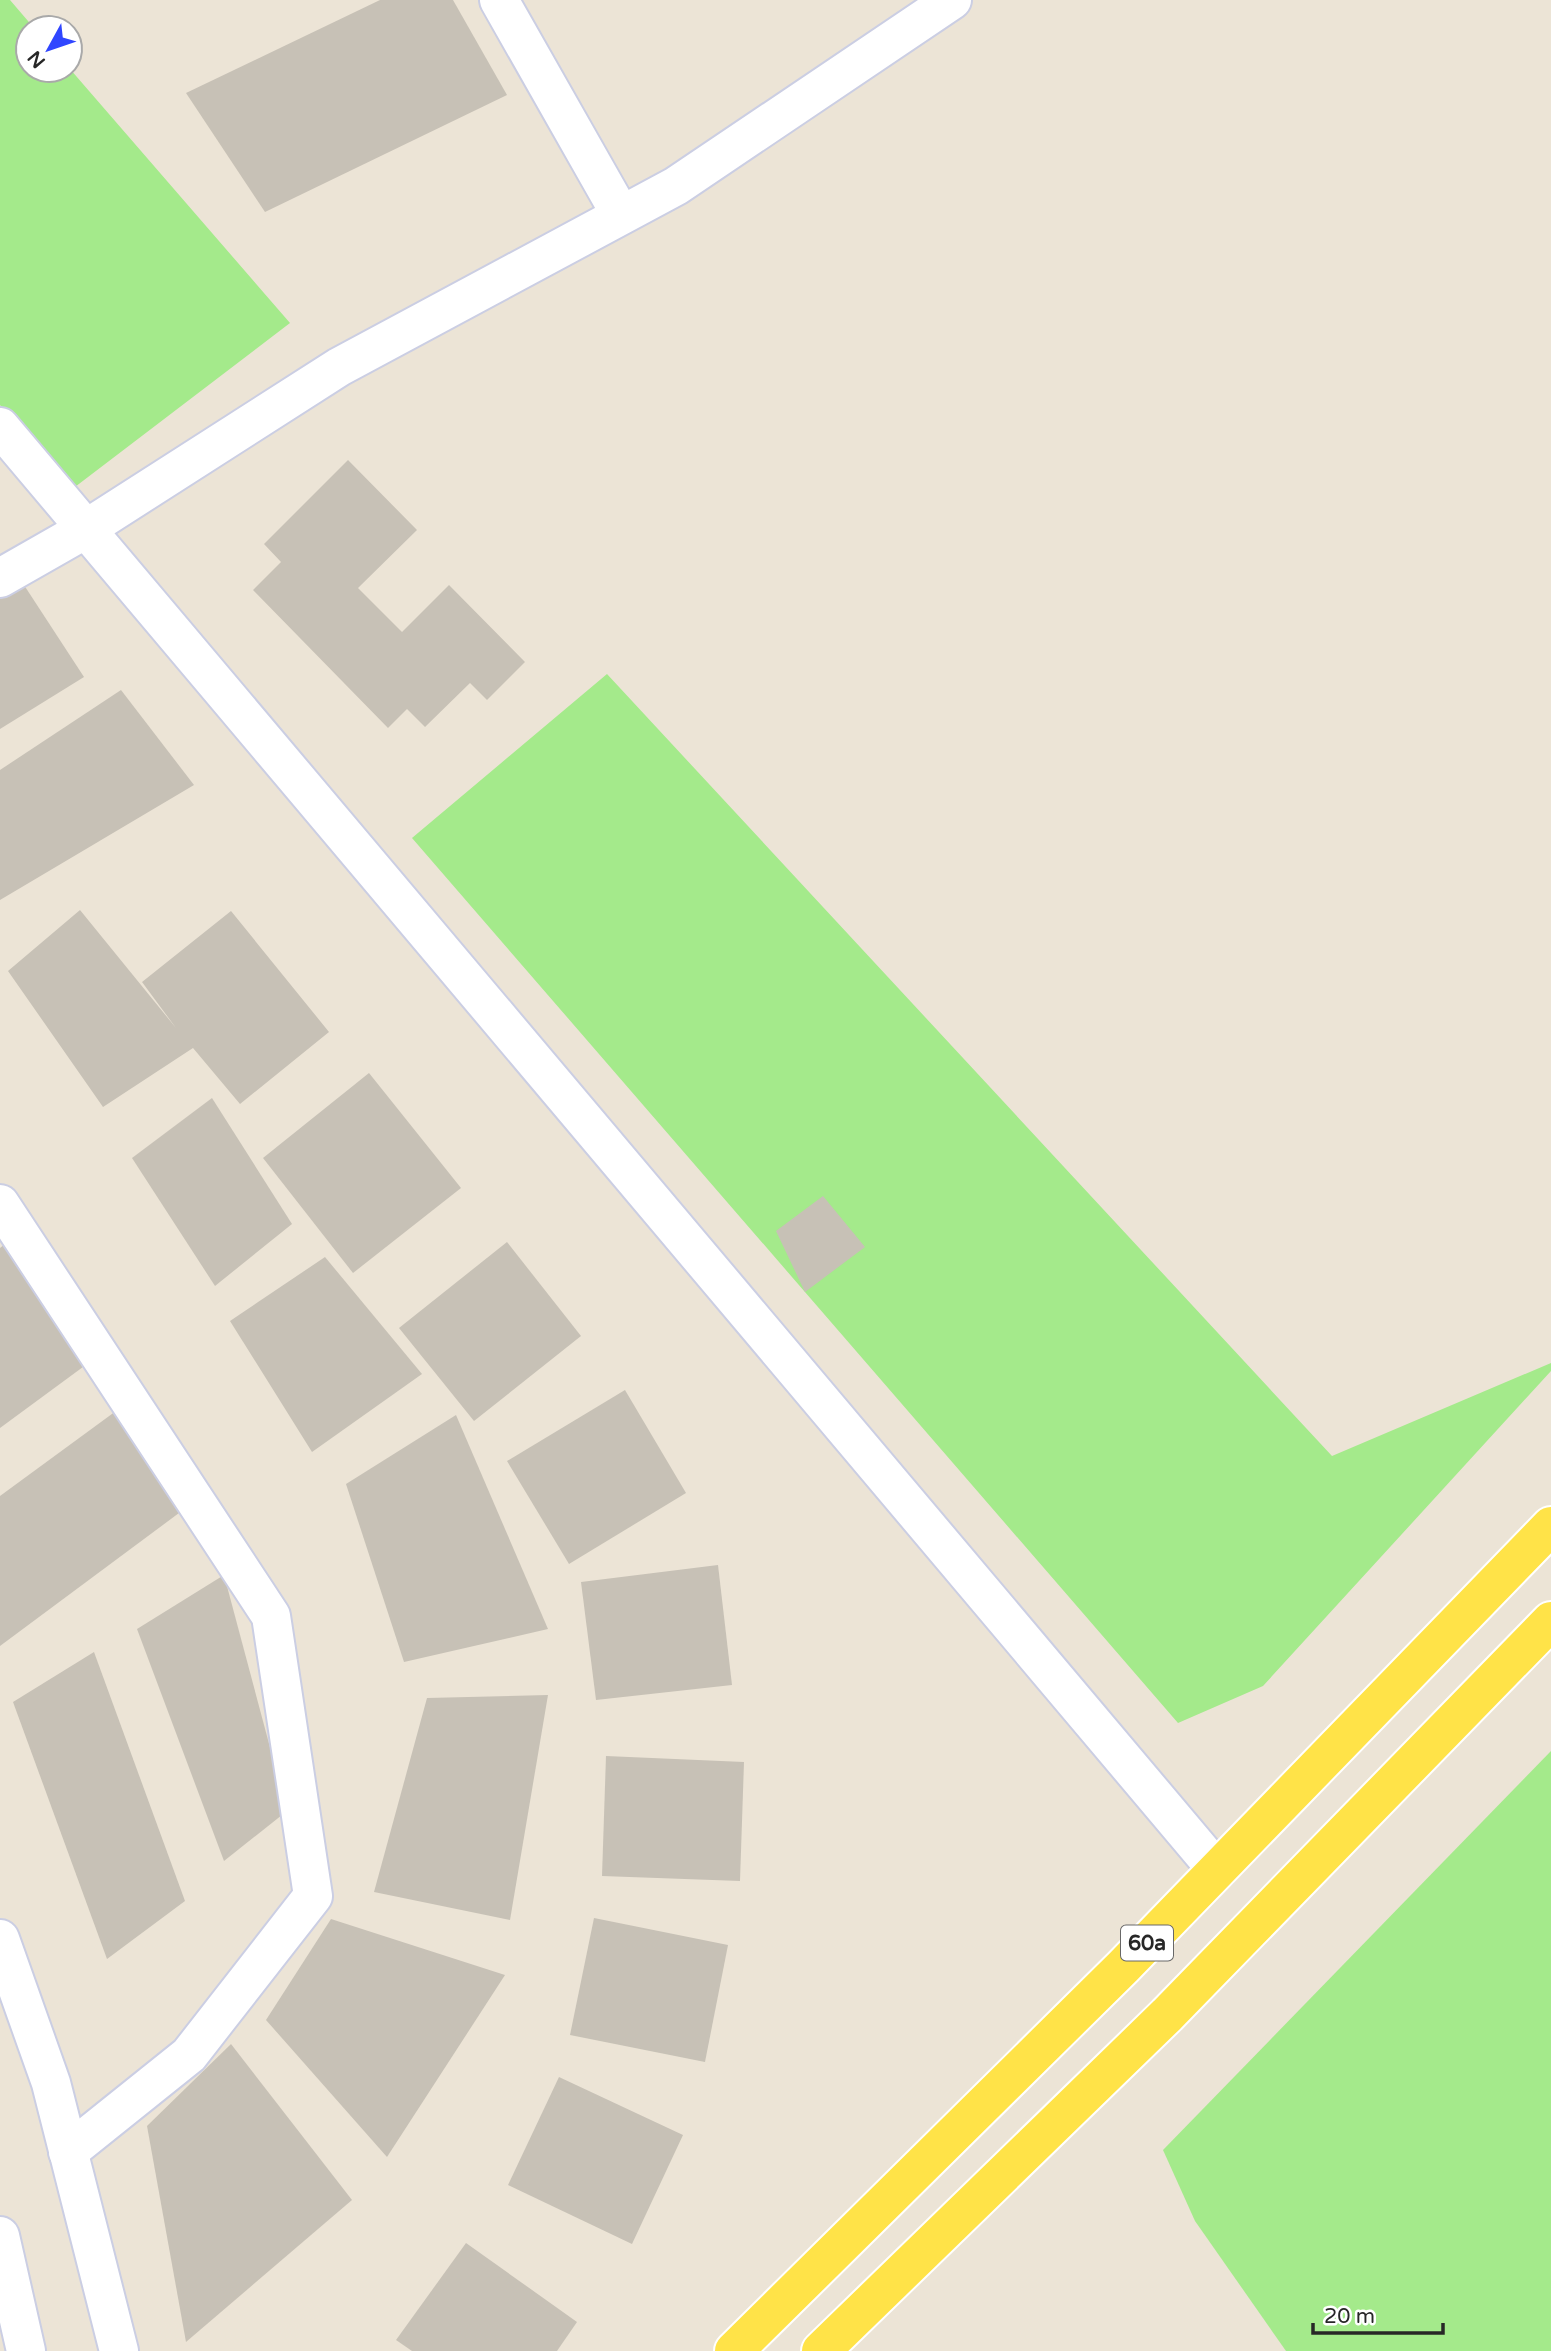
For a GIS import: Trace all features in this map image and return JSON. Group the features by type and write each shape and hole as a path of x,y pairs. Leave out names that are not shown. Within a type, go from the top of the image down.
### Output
{"main road":[{"name":"60a","path":"734,2351 1123,1967 1551,1527"},
{"name":"60a","path":"821,2351 1167,2015 1551,1621"}],"street":[{"path":"499,0 621,215"},
{"path":"0,578 86,529 339,367 676,186 952,0"},
{"path":"0,427 1217,1870"},
{"path":"0,1204 271,1616 313,1896 189,2055 68,2152"},
{"path":"0,1939 51,2083 119,2351"},
{"path":"0,2236 8,2317 26,2351"}],"green space":[{"path":"0,0 10,0 22,14 14,14 14,84 83,84 290,323 71,490 0,405"},
{"path":"607,674 1332,1456 1551,1363 1551,1371 1263,1686 1178,1723 412,838"},
{"path":"1551,1751 1551,2351 1286,2351 1195,2221 1163,2150"}],"building":[{"path":"380,0 453,0 507,95 265,212 186,93"},
{"path":"348,460 417,530 358,588 402,632 449,585 525,662 487,700 470,683 425,727 407,709 388,728 253,590 281,562 264,544"},
{"path":"22,582 84,677 0,729 0,596"},
{"path":"121,690 194,785 0,900 0,770"},
{"path":"80,910 176,1028 142,982 231,911 329,1032 240,1104 193,1048 103,1107 8,971"},
{"path":"369,1073 461,1188 353,1273 263,1158"},
{"path":"212,1098 292,1224 215,1286 132,1158"},
{"path":"823,1196 865,1247 805,1292 776,1231"},
{"path":"507,1242 581,1336 474,1421 399,1328"},
{"path":"5,1244 87,1364 0,1428 0,1248"},
{"path":"325,1257 422,1374 312,1452 230,1321"},
{"path":"625,1390 686,1493 569,1564 507,1461"},
{"path":"116,1411 179,1513 0,1646 0,1496"},
{"path":"456,1415 548,1629 404,1662 346,1484"},
{"path":"718,1565 732,1685 596,1700 581,1582"},
{"path":"224,1575 287,1811 224,1861 137,1629"},
{"path":"94,1652 185,1901 107,1959 13,1702"},
{"path":"548,1695 510,1920 374,1892 427,1698"},
{"path":"606,1756 744,1762 740,1881 602,1876"},
{"path":"594,1918 728,1945 705,2062 570,2035"},
{"path":"331,1919 505,1975 387,2157 266,2020"},
{"path":"231,2044 352,2200 186,2342 147,2126"},
{"path":"559,2077 683,2135 632,2244 508,2185"},
{"path":"466,2243 577,2322 557,2351 412,2351 396,2340"}]}
